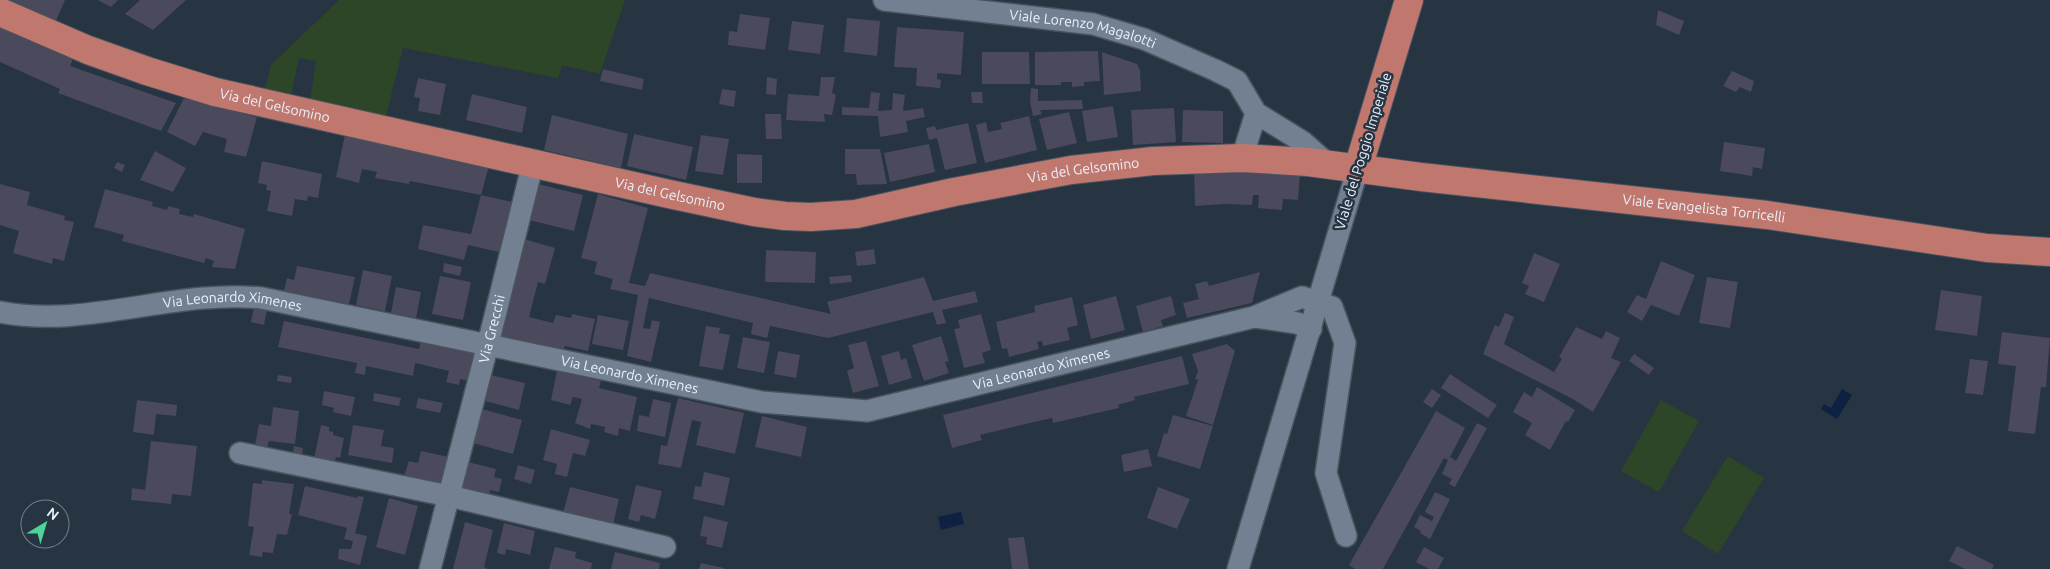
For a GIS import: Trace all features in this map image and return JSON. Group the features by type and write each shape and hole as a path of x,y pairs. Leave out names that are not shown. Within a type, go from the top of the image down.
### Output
{"main road":[{"name":"Viale del Poggio Imperiale","path":"1358,168 1409,0"},
{"name":"Via del Gelsomino","path":"0,12 88,50 215,92 754,212 785,216 811,217 856,214 963,190 1071,170 1153,161 1242,158 1285,160 1358,168"},
{"name":"Viale Evangelista Torricelli","path":"1358,168 1421,177 1767,215 1987,248 2050,252"}],"street":[{"name":"Viale Lorenzo Magalotti","path":"884,0 1093,24 1144,39 1227,75 1242,86 1256,113"},
{"path":"1242,158 1256,113 1303,142 1328,165"},
{"name":"Via Grecchi","path":"430,569 533,163"},
{"name":"Viale del Poggio Imperiale","path":"1238,569 1358,168"},
{"name":"Via Leonardo Ximenes","path":"0,312 20,316 69,315 222,296 262,298 762,402 868,411 1254,317 1302,297 1318,301"},
{"path":"1318,301 1332,307 1345,343 1326,473 1346,536"},
{"name":"Via Leonardo Ximenes","path":"1254,317 1297,323 1311,329"},
{"path":"240,453 449,496 665,547"}],"green space":[{"path":"339,0 625,0 600,74 562,65 558,78 403,48 386,116 310,101 316,61 299,58 291,96 265,89 271,65"},
{"path":"1661,400 1699,421 1659,492 1621,471"},
{"path":"1728,456 1764,478 1718,554 1682,531"}],"water":[{"path":"1842,389 1852,395 1837,419 1821,409 1824,404 1831,408"},
{"path":"961,512 964,524 941,530 938,517"}],"building":[{"path":"4,0 65,0 55,23"},
{"path":"98,0 118,0 111,7"},
{"path":"140,0 186,0 153,30 125,14"},
{"path":"1658,10 1684,21 1679,35 1656,25"},
{"path":"740,14 770,18 765,50 728,45 729,31 737,32"},
{"path":"847,18 880,21 877,56 844,52"},
{"path":"792,21 824,25 820,54 788,50"},
{"path":"0,27 73,59 70,66 176,103 161,131 58,93 60,89 0,62"},
{"path":"897,27 964,32 961,75 937,73 937,79 941,80 940,88 916,86 917,68 894,67"},
{"path":"1098,51 1100,81 1084,82 1084,86 1072,87 1072,82 1061,82 1061,85 1035,85 1035,52"},
{"path":"982,52 1029,52 1030,84 982,84"},
{"path":"1102,52 1137,64 1140,70 1141,91 1104,95"},
{"path":"603,69 644,79 642,90 600,81"},
{"path":"1732,71 1754,81 1751,92 1740,87 1736,92 1723,86"},
{"path":"767,77 777,79 776,95 766,94"},
{"path":"821,77 835,77 832,93 836,95 832,115 824,114 825,122 786,120 788,94 819,96"},
{"path":"418,78 446,84 440,115 418,111 420,98 414,97"},
{"path":"1031,88 1038,89 1038,101 1082,100 1083,109 1040,110 1042,114 1033,116 1030,102"},
{"path":"722,89 736,91 734,107 719,104"},
{"path":"871,92 880,93 878,111 892,110 893,93 905,95 903,111 923,108 925,117 906,121 908,132 880,137 878,116 842,115 842,107 869,108"},
{"path":"971,92 982,92 983,103 972,103"},
{"path":"472,94 527,107 522,133 466,120"},
{"path":"184,98 257,117 246,157 224,152 227,139 203,132 195,146 167,132"},
{"path":"1113,106 1118,137 1087,142 1082,111"},
{"path":"1174,108 1176,142 1133,145 1131,110"},
{"path":"1183,110 1223,111 1223,143 1182,142"},
{"path":"1069,112 1077,143 1047,150 1039,119"},
{"path":"765,114 781,114 782,139 766,139"},
{"path":"552,115 628,134 621,168 544,150"},
{"path":"1029,116 1037,150 985,163 976,125 986,122 988,132 1002,129 1000,123"},
{"path":"968,123 977,163 945,170 937,138 929,140 926,128 935,126 936,130"},
{"path":"634,134 693,147 686,180 627,166"},
{"path":"345,135 489,166 481,195 410,181 409,184 375,178 377,172 362,169 359,183 336,177"},
{"path":"701,135 729,139 723,175 695,171"},
{"path":"1724,142 1765,148 1762,169 1753,167 1752,176 1720,171"},
{"path":"929,144 935,172 890,182 884,153"},
{"path":"845,149 880,149 887,184 857,185 856,174 845,174"},
{"path":"155,151 186,168 173,192 140,180"},
{"path":"737,154 762,155 762,183 737,183"},
{"path":"262,161 322,174 318,198 308,196 307,201 295,199 292,216 267,211 271,191 266,190 267,185 258,183"},
{"path":"117,162 125,165 122,172 114,168"},
{"path":"1194,170 1300,173 1298,200 1283,199 1282,210 1258,208 1259,195 1253,195 1252,205 1195,206"},
{"path":"0,184 30,192 27,205 65,216 64,220 74,222 64,261 53,258 52,264 13,253 19,231 0,225"},
{"path":"538,184 583,195 574,231 529,220"},
{"path":"105,189 153,202 152,206 167,210 168,206 180,209 179,214 193,217 194,214 245,229 235,269 212,267 214,261 206,258 204,263 122,241 124,235 94,227"},
{"path":"598,194 648,208 629,283 645,286 650,273 831,314 827,302 924,277 933,301 975,291 978,302 942,310 946,323 937,325 933,312 828,338 770,326 767,338 751,334 753,323 649,298 643,328 650,329 652,320 660,322 651,362 627,356 638,295 610,289 613,279 594,274 597,262 581,258"},
{"path":"481,195 512,202 499,252 468,245 464,260 418,249 423,225 471,234"},
{"path":"524,239 555,248 545,284 538,282 529,317 553,323 556,315 571,318 572,314 595,319 588,351 565,346 562,355 499,340"},
{"path":"874,249 876,264 857,266 855,252"},
{"path":"766,250 816,252 815,283 765,282"},
{"path":"1534,253 1560,264 1544,302 1525,294 1529,286 1522,283"},
{"path":"1661,261 1695,275 1679,316 1651,305 1642,321 1627,312 1637,295 1646,299"},
{"path":"444,263 462,267 460,276 443,272"},
{"path":"297,266 355,277 349,304 284,291 287,278 294,280"},
{"path":"363,270 392,276 385,311 356,305"},
{"path":"1260,272 1252,303 1187,318 1183,303 1199,299 1195,284 1207,281 1209,286"},
{"path":"851,275 852,282 830,284 829,277"},
{"path":"440,276 471,282 463,320 432,314"},
{"path":"1707,277 1738,282 1730,328 1699,323"},
{"path":"396,287 421,292 416,318 391,313"},
{"path":"1941,290 1982,296 1977,336 1935,330"},
{"path":"1116,296 1125,330 1091,339 1083,305"},
{"path":"1171,296 1176,315 1161,320 1163,326 1143,332 1136,306"},
{"path":"1072,297 1078,325 1067,328 1070,340 1043,346 1042,341 1037,342 1039,349 1009,357 1007,348 1002,349 996,322 1035,312 1034,306"},
{"path":"254,307 267,310 264,325 251,322"},
{"path":"1505,313 1514,317 1504,344 1554,372 1562,359 1559,357 1576,327 1602,339 1606,331 1620,338 1611,358 1621,362 1593,412 1571,398 1483,354 1495,325 1499,327"},
{"path":"981,314 991,350 982,353 985,363 964,368 954,329 960,328 958,320"},
{"path":"598,315 629,321 623,350 592,344"},
{"path":"284,321 419,349 422,335 475,347 468,381 460,379 459,385 446,382 449,371 415,363 413,376 366,366 365,375 355,373 357,363 278,347"},
{"path":"706,326 720,328 719,333 730,335 723,370 699,366"},
{"path":"2002,332 2050,338 2046,387 2041,387 2035,434 2008,431 2016,366 1998,364"},
{"path":"941,336 949,361 945,362 949,373 924,381 912,345"},
{"path":"743,337 770,342 764,373 737,368"},
{"path":"866,341 879,386 853,393 847,371 854,368 848,345"},
{"path":"1227,344 1235,351 1213,425 1186,416 1198,380 1195,379 1198,371 1192,354"},
{"path":"778,351 800,355 796,378 774,374"},
{"path":"899,351 901,360 906,358 912,378 889,385 881,356"},
{"path":"1634,354 1654,368 1649,375 1629,361"},
{"path":"1182,356 1189,384 1134,397 1135,400 1118,405 1119,408 1053,423 1052,418 980,435 982,440 952,448 943,415"},
{"path":"1970,359 1988,361 1983,395 1965,393"},
{"path":"557,371 601,381 599,388 637,397 630,431 619,428 618,436 604,432 605,427 591,424 590,429 575,423 582,399 573,397 570,405 551,400"},
{"path":"1450,374 1497,405 1488,418 1441,388"},
{"path":"278,375 292,377 291,383 277,381"},
{"path":"491,375 525,383 519,410 485,401"},
{"path":"1537,387 1575,410 1568,422 1566,421 1550,450 1525,435 1532,423 1513,412 1524,392 1532,397"},
{"path":"1432,389 1441,395 1432,408 1423,402"},
{"path":"324,391 355,397 351,416 333,412 334,408 322,405"},
{"path":"374,393 401,398 399,406 373,401"},
{"path":"418,398 443,403 440,413 416,408"},
{"path":"678,398 744,413 735,454 696,445 701,422 692,420 681,468 658,464 661,445 667,446"},
{"path":"653,399 671,403 665,437 637,431 639,415 649,417"},
{"path":"137,400 177,405 176,416 156,414 154,435 133,432"},
{"path":"273,407 299,411 295,444 269,441 267,448 255,445 259,424 271,426"},
{"path":"482,409 522,420 513,454 473,443"},
{"path":"1436,411 1465,428 1450,457 1456,461 1477,423 1487,428 1455,487 1449,484 1452,479 1442,474 1448,460 1444,458 1383,569 1355,569 1349,565"},
{"path":"1173,415 1213,426 1200,469 1157,456 1164,433 1167,434"},
{"path":"762,416 807,427 801,457 755,447"},
{"path":"321,425 329,427 329,431 333,432 333,435 344,438 340,458 336,457 334,464 314,459"},
{"path":"353,425 384,430 381,446 394,448 392,463 348,455"},
{"path":"551,429 590,440 585,456 573,453 567,477 555,474 557,464 543,460"},
{"path":"151,441 197,446 191,496 172,494 171,504 131,500 132,488 145,490"},
{"path":"294,446 303,448 302,455 293,453"},
{"path":"1148,449 1152,466 1124,472 1121,455"},
{"path":"421,451 449,457 440,485 404,476 409,461 418,463"},
{"path":"468,462 496,469 494,477 502,479 499,492 490,490 489,495 462,489"},
{"path":"518,465 535,470 531,484 514,479"},
{"path":"704,472 730,478 724,506 693,499 695,486 701,487"},
{"path":"262,480 294,484 289,514 292,514 287,535 277,534 273,553 263,552 262,557 249,555 254,527 248,526 253,483 262,484"},
{"path":"636,485 662,491 655,519 641,515 639,522 628,519"},
{"path":"305,486 357,498 358,496 364,497 355,533 367,536 360,565 338,559 339,549 351,549 353,541 344,539 347,528 298,515"},
{"path":"570,487 619,499 613,525 563,513"},
{"path":"1158,487 1190,499 1177,529 1147,518"},
{"path":"1435,492 1450,499 1430,539 1414,527 1420,515 1432,521 1434,517 1425,512"},
{"path":"389,498 418,506 405,555 376,547"},
{"path":"704,516 728,522 722,548 706,544 707,537 700,536"},
{"path":"465,522 493,530 484,567 488,569 453,569"},
{"path":"504,523 535,531 530,555 506,549 505,555 497,553"},
{"path":"1024,537 1029,569 1012,569 1008,538"},
{"path":"1957,546 1994,565 1992,569 1965,569 1949,561"},
{"path":"555,547 576,552 575,558 592,563 591,569 549,569"},
{"path":"1424,547 1444,558 1438,569 1429,569 1416,562"},
{"path":"615,552 660,563 659,569 611,569"},
{"path":"701,563 724,568 724,569 699,569"}]}
